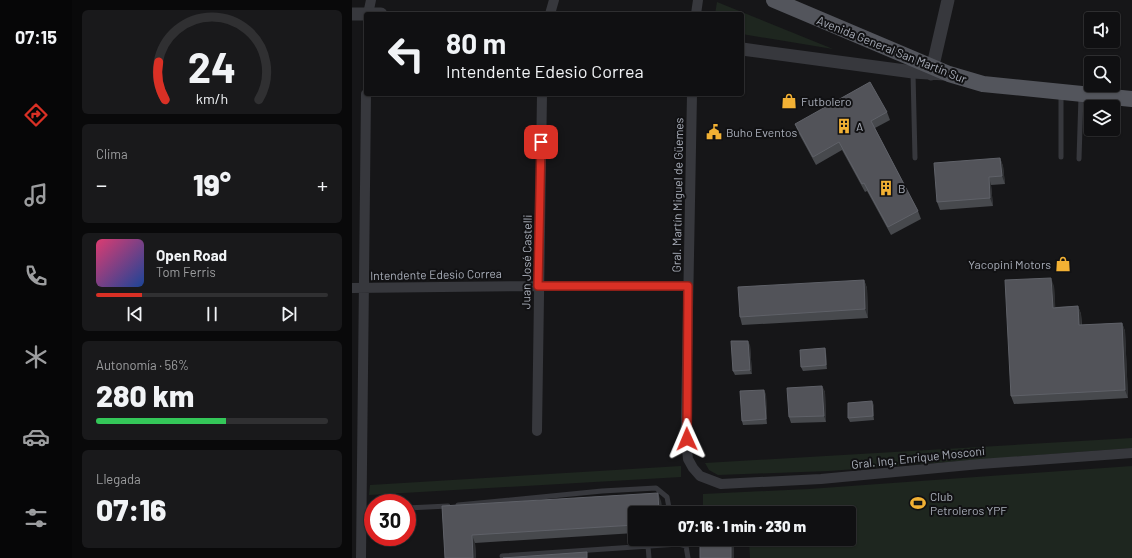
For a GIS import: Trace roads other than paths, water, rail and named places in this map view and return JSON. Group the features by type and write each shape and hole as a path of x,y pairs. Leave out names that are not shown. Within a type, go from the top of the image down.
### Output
{"main road":[{"name":"Avenida General San Martín Sur","path":"774,0 931,70 983,84 1132,99"}],"street":[{"path":"368,12 371,0"},
{"path":"551,12 554,0"},
{"path":"696,12 698,0"},
{"path":"744,49 913,72 931,70 948,0"},
{"path":"352,14 364,14"},
{"path":"361,558 361,511 357,498 357,458 363,288 366,96"},
{"name":"Juan José Castelli","path":"537,431 542,96"},
{"name":"Gral. Martín Miguel de Güemes","path":"692,96 688,286 687,450 688,459 693,468 700,476 708,480"},
{"name":"Intendente Edesio Correa","path":"352,288 688,286"},
{"name":"Gral. Ing. Enrique Mosconi","path":"708,480 721,484 821,479 980,464 1132,453"}],"lane":[{"path":"913,72 916,158"},
{"path":"1061,92 1061,157"},
{"path":"1079,158 1081,94"},
{"path":"416,508 451,506 602,491 656,488 667,497 669,506"},
{"path":"502,556 648,546 648,558"},
{"path":"686,546 688,558"}],"place":[{"name":"Futbolero","path":"789,101"},
{"name":"A","path":"844,126"},
{"name":"Buho Eventos","path":"714,132"},
{"name":"B","path":"886,188"},
{"name":"Yacopini Motors","path":"1063,264"},
{"name":"Club Petroleros YPF","path":"918,503"}]}
